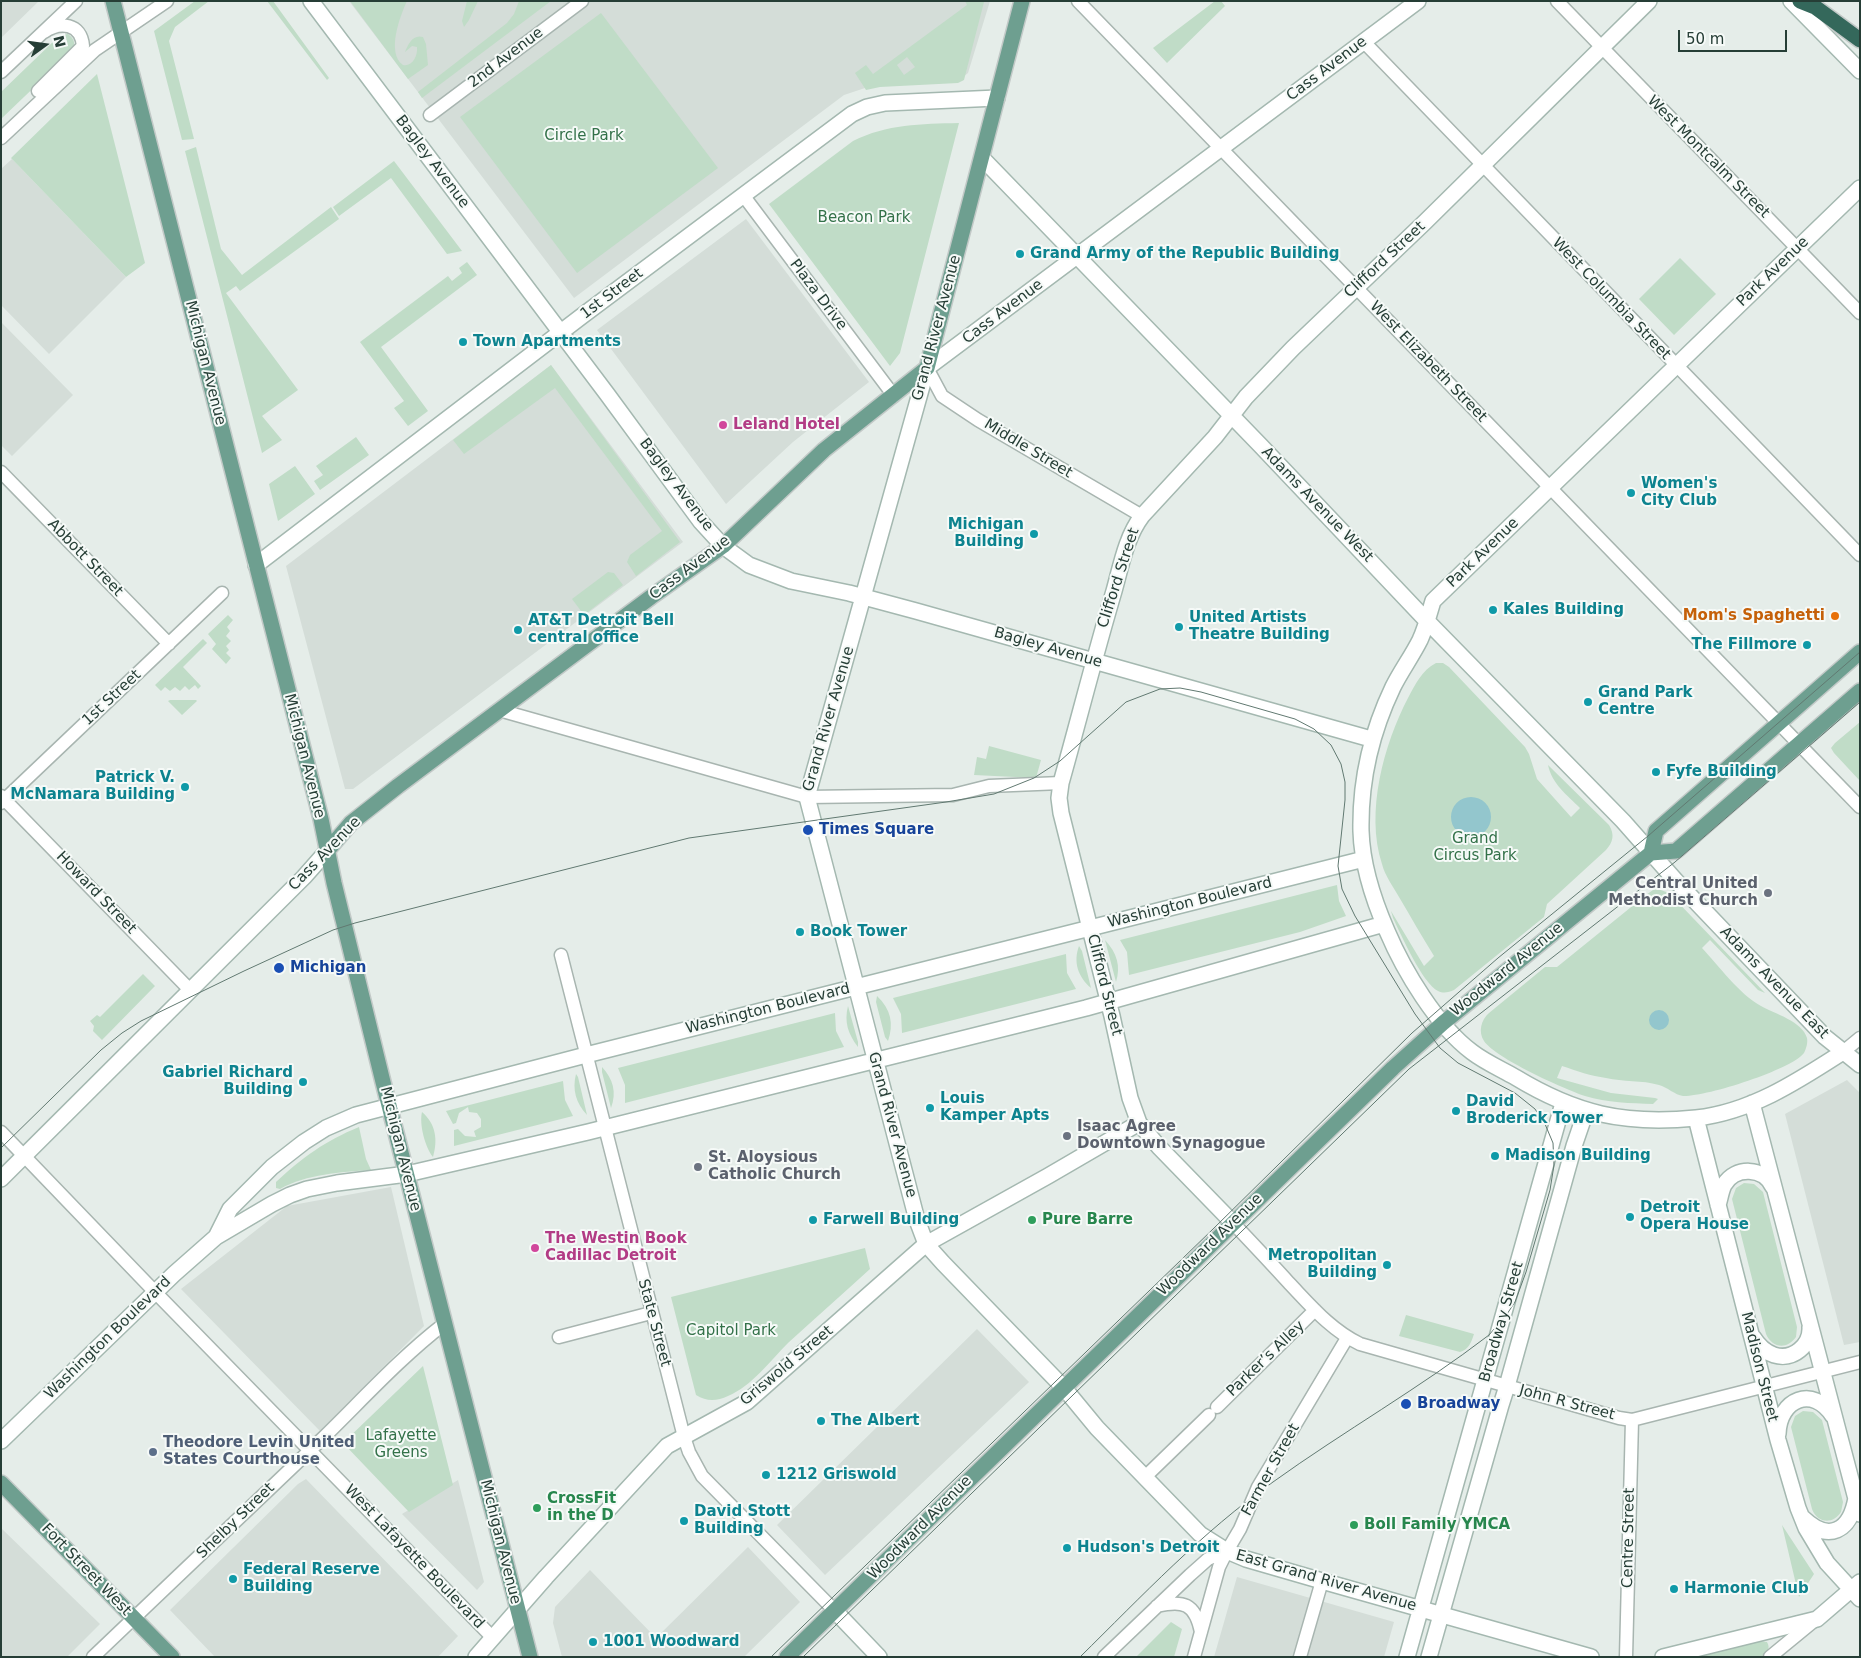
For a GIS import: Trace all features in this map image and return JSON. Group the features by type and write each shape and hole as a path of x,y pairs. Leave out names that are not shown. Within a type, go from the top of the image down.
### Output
{"highway":[{"path":"1800,1 1815,6 1860,40"}],"main road":[{"name":"Michigan Avenue","path":"113,1 256,565 389,1106 516,1609 530,1657"},
{"name":"Grand River Avenue","path":"927,368 1022,1"},
{"name":"Cass Avenue","path":"327,851 351,823 650,597 723,546 824,450 927,368"},
{"path":"1860,652 1656,831 1651,853 1676,851 1860,691"},
{"name":"Woodward Avenue","path":"787,1657 1393,1068 1443,1023 1651,853"},
{"name":"Fort Street West","path":"1,1483 172,1657"}],"street":[{"path":"1,72 76,1"},
{"path":"1,138 95,50 167,1"},
{"name":"Bagley Avenue","path":"311,1 701,522 723,546 749,565 791,581 864,597 1371,739"},
{"name":"2nd Avenue","path":"430,115 582,1"},
{"name":"West Elizabeth Street","path":"1078,1 1860,807"},
{"name":"Cass Avenue","path":"927,368 1418,1"},
{"name":"West Montcalm Street","path":"1557,1 1860,313"},
{"name":"Clifford Street","path":"1233,1223 1159,1147 1139,1122 1130,1098 1109,1002 1061,813 1059,798 1061,783 1134,526 1215,437 1246,397 1293,348 1483,166 1649,1"},
{"path":"1792,1 1860,70"},
{"path":"31,110 30,99 83,46 83,41 77,31 67,26 54,26 44,32"},
{"name":"West Columbia Street","path":"1364,42 1860,555"},
{"name":"1st Street","path":"256,565 852,114 867,107 885,103 997,98"},
{"name":"Adams Avenue West","path":"982,158 1427,621 1623,821 1651,853"},
{"name":"Park Avenue","path":"1843,1052 1774,1094 1722,1113 1696,1118 1629,1119 1586,1111 1541,1093 1472,1052 1443,1023 1399,958 1373,899 1364,859 1361,832 1363,786 1371,739 1393,688 1419,641 1433,601 1551,489 1860,188"},
{"name":"Plaza Drive","path":"743,195 894,396"},
{"name":"Middle Street","path":"927,368 942,396 978,420 1142,516"},
{"name":"Grand River Avenue","path":"927,368 807,797 917,1220 926,1244 1064,1388"},
{"name":"Abbott Street","path":"2,473 169,644"},
{"name":"1st Street","path":"2,800 222,592"},
{"path":"499,710 807,797 953,795 989,786 1061,783"},
{"name":"Howard Street","path":"2,800 48,844 190,990"},
{"name":"Cass Avenue","path":"1,1179 304,877 327,851"},
{"name":"Adams Avenue East","path":"1651,853 1825,1037 1860,1065"},
{"name":"Washington Boulevard","path":"216,1236 230,1209 272,1167 304,1142 343,1120 389,1106 586,1055 1364,859"},
{"name":"Washington Boulevard","path":"1,1441 155,1292 216,1236 272,1204 307,1189 407,1174 604,1128 1109,1002 1384,924"},
{"name":"State Street","path":"561,954 651,1313 689,1452 702,1476 835,1611"},
{"path":"1843,1052 1860,1038"},
{"name":"Broadway Street","path":"1407,1657 1563,1103"},
{"path":"1752,1103 1860,1514"},
{"name":"Broadway Street","path":"1428,1657 1507,1386 1571,1155 1586,1111"},
{"name":"Madison Street","path":"1696,1118 1778,1440 1798,1508 1816,1547 1834,1573 1857,1591"},
{"name":"Griswold Street","path":"476,1657 516,1609 667,1446 747,1402 926,1244 1048,1176 1139,1122"},
{"name":"West Lafayette Boulevard","path":"1,1132 493,1638"},
{"path":"1718,1207 1724,1185 1731,1177 1740,1172 1759,1172 1771,1182 1776,1193"},
{"name":"John R Street","path":"1233,1223 1315,1310 1336,1331 1347,1338 1360,1344 1485,1380 1632,1420 1860,1362"},
{"name":"Parker’s Alley","path":"1145,1477 1315,1310"},
{"path":"558,1337 651,1313"},
{"name":"Shelby Street","path":"93,1657 310,1450 375,1384 444,1324"},
{"path":"1751,1334 1763,1349 1774,1355 1784,1356 1793,1354 1804,1347 1809,1338 1810,1324"},
{"name":"Farmer Street","path":"1194,1657 1219,1567 1240,1529 1258,1487 1347,1338"},
{"name":"East Grand River Avenue","path":"1064,1388 1097,1428 1200,1534 1227,1551 1246,1559 1591,1657"},
{"path":"1778,1440 1778,1430 1784,1412 1790,1404 1799,1399 1808,1398 1822,1402 1828,1408 1836,1424"},
{"name":"Centre Street","path":"1626,1657 1632,1420"},
{"path":"1798,1508 1803,1518 1810,1525 1820,1531 1829,1532 1837,1530 1847,1523 1852,1515 1856,1498"},
{"path":"1104,1657 1208,1559 1227,1551"},
{"path":"1300,1657 1322,1581"},
{"path":"1770,1657 1817,1619 1857,1591"},
{"path":"1157,1606 1173,1602 1185,1604 1193,1611 1201,1632"},
{"path":"835,1611 880,1657"},
{"path":"1663,1657 1817,1619"}],"shaded area":[{"path":"1,1 39,1 1,38"},
{"path":"349,1 990,1 968,73 958,81 874,85 844,95 574,298"},
{"path":"12,159 126,277 49,354 1,305 1,169"},
{"path":"746,219 869,382 793,442 726,504 597,330"},
{"path":"1,322 73,395 12,456 1,445"},
{"path":"551,365 683,542 353,789 345,789 286,566"},
{"path":"1847,1080 1860,1093 1860,1342 1844,1345 1785,1114"},
{"path":"391,1187 424,1326 320,1431 181,1289 287,1206"},
{"path":"977,1329 1029,1382 825,1575 777,1525"},
{"path":"306,1479 458,1636 438,1657 215,1657 170,1610 298,1484"},
{"path":"458,1480 484,1582 477,1590 402,1514"},
{"path":"1,1528 100,1624 67,1657 1,1657"},
{"path":"748,1547 800,1602 744,1657 562,1657 553,1623 555,1607 590,1570 656,1638"},
{"path":"1237,1577 1394,1622 1384,1657 1214,1657"}],"green space":[{"path":"195,1 209,1 175,27 169,41 194,139 182,140 154,31"},
{"path":"267,1 273,1 329,78 327,80"},
{"path":"350,1 407,1 398,25 395,52 403,65 412,63 417,47 412,46 405,52 411,40 419,36 423,37 426,44 428,65 408,79"},
{"path":"467,1 478,1 464,27 462,21"},
{"path":"519,1 551,1 422,98 418,92 507,23 514,14"},
{"path":"965,1 984,2 964,80 958,83 880,87 866,90 855,73 866,65 873,74 967,5","holes":["907,57 915,67 904,75 897,65"]},
{"path":"1215,1 1221,1 1225,6 1167,63 1153,48"},
{"name":"Circle Park","path":"601,13 718,168 577,273 460,117"},
{"path":"68,34 74,42 71,52 1,119 1,92 60,35"},
{"path":"97,74 145,263 126,277 11,158"},
{"name":"Beacon Park","path":"959,123 900,353 890,366 769,204 853,141 866,135 904,126"},
{"path":"196,147 221,249 242,275 331,207 339,219 240,291 236,286 226,293 298,390 262,416 282,440 262,453 185,151"},
{"path":"394,161 462,251 447,254 391,178 339,216 333,207"},
{"path":"1680,258 1716,294 1674,335 1639,299"},
{"path":"467,262 477,275 381,347 428,411 408,426 394,408 404,401 360,342 448,276 452,281 462,273 459,268"},
{"path":"551,365 680,542 636,576 627,562 630,555 662,531 555,388 464,454 453,440"},
{"path":"356,437 369,455 320,490 314,481 323,475 316,466"},
{"path":"295,466 315,494 278,521 269,484"},
{"path":"608,572 614,573 623,585 584,615 572,599"},
{"path":"228,615 233,620 227,627 230,631 226,636 231,641 226,646 229,650 226,653 231,658 226,664 212,649 216,644 208,634"},
{"path":"203,639 207,643 183,667 201,686 198,689 195,685 189,690 185,686 180,691 175,687 170,691 165,687 161,691 155,685"},
{"name":"Grand Circus Park","path":"1436,663 1443,663 1449,667 1525,747 1537,779 1571,817 1580,808 1556,784 1548,765 1609,825 1613,835 1612,841 1606,850 1547,904 1544,917 1454,990 1444,993 1432,987 1419,969 1393,918 1391,911 1424,966 1434,956 1385,873 1377,844 1376,823 1376,801 1391,736 1416,683"},
{"path":"168,701 197,701 182,715"},
{"path":"1860,722 1860,781 1831,748"},
{"path":"989,746 1041,760 1036,778 974,775 977,757 986,759"},
{"path":"1337,885 1339,901 1346,916 1300,932 1129,975 1127,952 1120,940"},
{"path":"1658,889 1669,893 1765,993 1758,990 1710,940 1702,948 1737,987 1753,1001 1800,1027 1807,1038 1807,1046 1804,1053 1796,1060 1766,1074 1728,1087 1694,1095 1683,1096 1659,1085 1600,1077 1562,1066 1557,1078 1611,1093 1658,1099 1653,1104 1602,1100 1585,1096 1515,1064 1501,1056 1484,1041 1481,1034 1481,1026 1489,1013 1545,967 1557,967 1646,895"},
{"path":"1105,940 1117,960 1116,982"},
{"path":"1079,946 1082,951 1091,988 1083,979 1078,969 1077,952"},
{"path":"1066,954 1067,973 1076,989 902,1033 901,1014 893,998"},
{"path":"143,974 155,986 102,1040 93,1031 94,1026 90,1021 97,1015 100,1017"},
{"path":"877,996 882,1001 890,1017 891,1029 888,1041 885,1037 876,1002"},
{"path":"848,1006 858,1047 848,1028 846,1017"},
{"path":"835,1013 836,1031 844,1047 625,1103 625,1085 618,1068"},
{"path":"602,1067 609,1076 613,1086 614,1097 611,1108 602,1072"},
{"path":"576,1074 587,1115 580,1106 576,1096 574,1085"},
{"path":"563,1081 565,1100 573,1116 454,1146 454,1130 458,1129 465,1136 476,1137 474,1131 481,1127 481,1119 477,1113 469,1112 468,1107 459,1113 456,1123 453,1124 446,1111"},
{"path":"422,1112 427,1117 435,1133 433,1157 423,1135"},
{"path":"359,1127 366,1159 371,1170 313,1177 280,1189 276,1188 276,1182 305,1157 335,1138"},
{"path":"1744,1183 1754,1184 1763,1192 1797,1327 1796,1337 1788,1344 1780,1346 1772,1342 1766,1334 1732,1199 1736,1188"},
{"name":"Capitol Park","path":"865,1248 870,1269 788,1343 753,1380 737,1392 720,1399 708,1400 696,1395 671,1297"},
{"path":"1406,1315 1474,1334 1466,1349 1460,1352 1399,1336"},
{"name":"Lafayette Greens","path":"423,1366 453,1485 409,1512 343,1443"},
{"path":"1803,1411 1813,1412 1822,1420 1843,1502 1841,1512 1834,1519 1821,1520 1814,1514 1812,1509 1791,1427 1795,1416"},
{"path":"1782,1525 1814,1574 1799,1597"},
{"path":"1171,1622 1182,1629 1174,1657 1136,1657"},
{"path":"1759,1641 1767,1642 1769,1647 1767,1652 1761,1657 1698,1657"}],"water":[{"path":"1475,797 1482,800 1488,806 1491,817 1490,825 1482,834 1475,837 1467,837 1460,834 1452,825 1451,813 1454,806 1463,798"},
{"path":"1659,1010 1666,1013 1669,1020 1666,1027 1659,1030 1652,1027 1649,1020 1652,1013"}],"tram line":[{"path":"771,1657 1213,1229 1412,1033 1498,958 1648,836 1860,652"},
{"path":"1,1148 101,1050 122,1033 141,1021 333,930 689,838 994,794 1034,778 1060,761 1126,702 1160,689 1180,688 1201,692 1295,719 1314,729 1331,745 1341,764 1345,782 1345,800 1338,866 1342,889 1355,916 1415,1014 1440,1048 1458,1063 1515,1093 1535,1109 1545,1124 1553,1143 1554,1165 1550,1190 1526,1272 1515,1302 1489,1335 1247,1501 1173,1565 1080,1657"},
{"path":"803,1657 1409,1069 1675,862 1860,702"}],"place":[{"name":"Grand Army of the Republic Building","path":"1020,254"},
{"name":"Town Apartments","path":"463,342"},
{"name":"Leland Hotel","path":"723,425"},
{"name":"Women's City Club","path":"1631,493"},
{"name":"Michigan Building","path":"1034,534"},
{"name":"Kales Building","path":"1493,610"},
{"name":"Mom's Spaghetti","path":"1835,616"},
{"name":"United Artists Theatre Building","path":"1179,627"},
{"name":"AT&T Detroit Bell central office","path":"518,630"},
{"name":"The Fillmore","path":"1807,645"},
{"name":"Grand Park Centre","path":"1588,702"},
{"name":"Fyfe Building","path":"1656,772"},
{"name":"Patrick V. McNamara Building","path":"185,787"},
{"name":"Times Square","path":"808,830"},
{"name":"Central United Methodist Church","path":"1768,893"},
{"name":"Book Tower","path":"800,932"},
{"name":"Michigan","path":"279,968"},
{"name":"Gabriel Richard Building","path":"303,1082"},
{"name":"Louis Kamper Apts","path":"930,1108"},
{"name":"David Broderick Tower","path":"1456,1111"},
{"name":"Isaac Agree Downtown Synagogue","path":"1067,1136"},
{"name":"Madison Building","path":"1495,1156"},
{"name":"St. Aloysious Catholic Church","path":"698,1167"},
{"name":"Detroit Opera House","path":"1630,1217"},
{"name":"Farwell Building","path":"813,1220"},
{"name":"Pure Barre","path":"1032,1220"},
{"name":"The Westin Book Cadillac Detroit","path":"535,1248"},
{"name":"Metropolitan Building","path":"1387,1265"},
{"name":"Broadway","path":"1406,1404"},
{"name":"The Albert","path":"821,1421"},
{"name":"Theodore Levin United States Courthouse","path":"153,1452"},
{"name":"1212 Griswold","path":"766,1475"},
{"name":"CrossFit in the D","path":"537,1508"},
{"name":"David Stott Building","path":"684,1521"},
{"name":"Boll Family YMCA","path":"1354,1525"},
{"name":"Hudson's Detroit","path":"1067,1548"},
{"name":"Federal Reserve Building","path":"233,1579"},
{"name":"Harmonie Club","path":"1674,1589"},
{"name":"1001 Woodward","path":"593,1642"}]}
